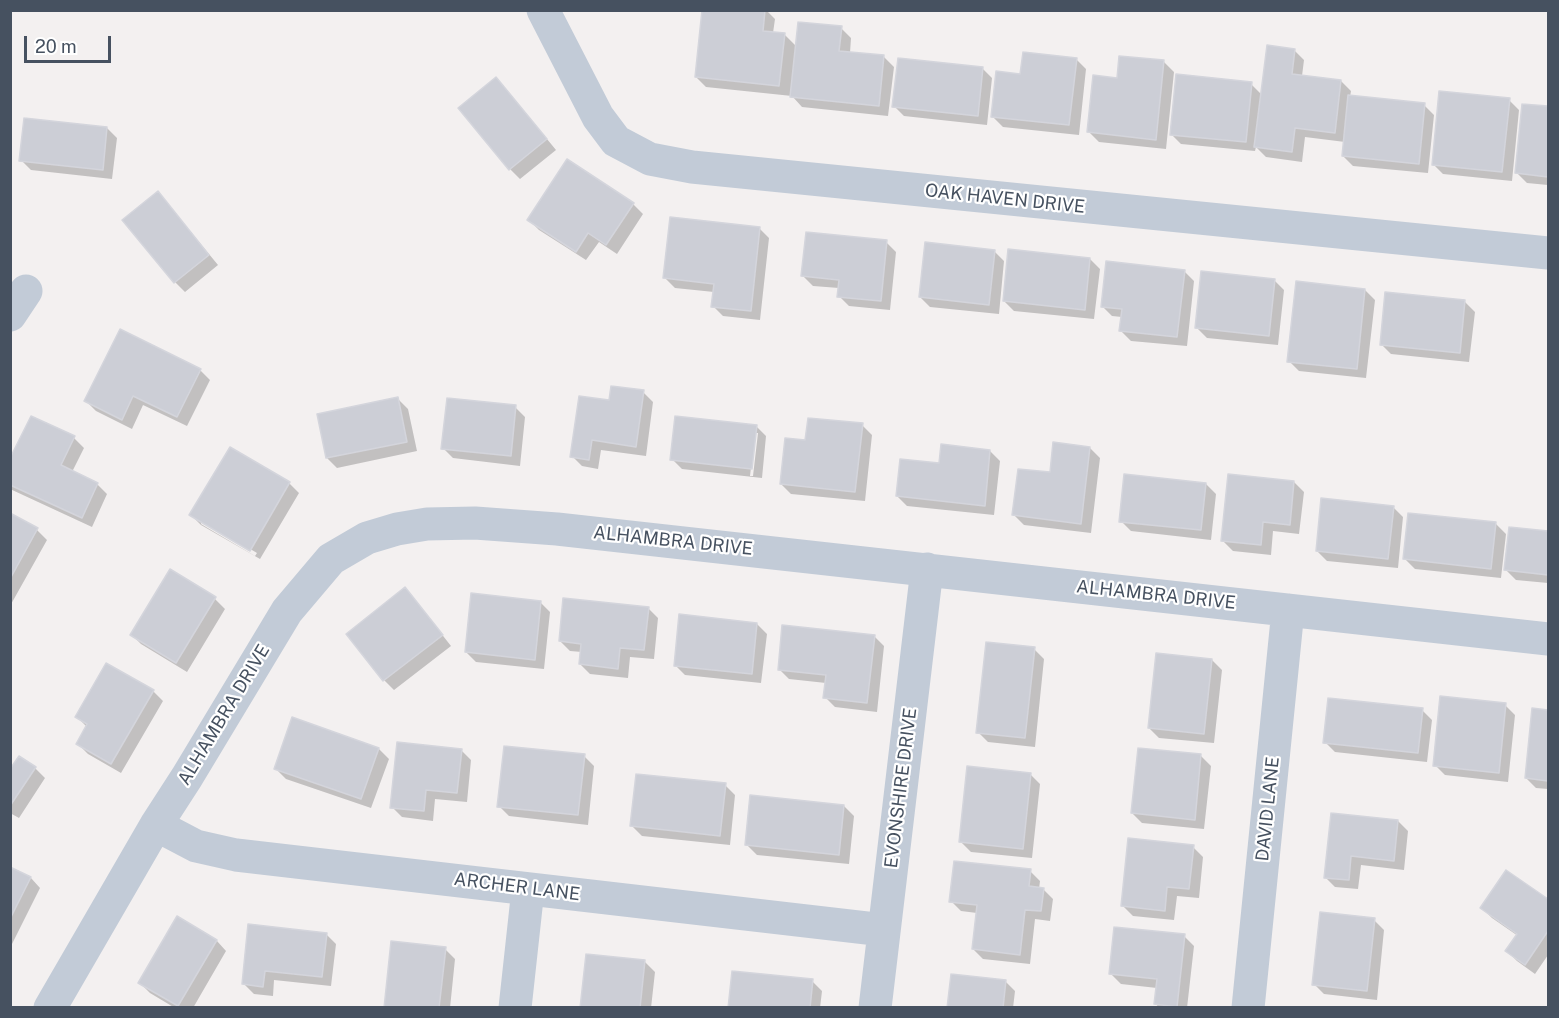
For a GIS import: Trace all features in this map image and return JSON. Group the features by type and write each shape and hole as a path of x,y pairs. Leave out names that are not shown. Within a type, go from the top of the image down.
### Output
{"street":[{"name":"OAK HAVEN DRIVE","path":"543,10 598,117 616,141 650,159 692,167 1548,253"},
{"name":"ALHAMBRA DRIVE","path":"50,1008 156,825 188,777 287,611 332,559 367,538 398,529 427,524 475,523 557,529 1548,639"},
{"name":"EVONSHIRE DRIVE","path":"875,1008 927,569"},
{"name":"DAVID LANE","path":"1248,1008 1288,610"},
{"name":"ARCHER LANE","path":"156,825 196,846 236,855 884,930"},
{"path":"515,1008 528,889"}],"building":[{"path":"702,10 765,10 763,31 785,33 779,86 695,77"},
{"path":"798,22 842,26 839,51 884,55 879,106 790,97"},
{"path":"1267,45 1295,49 1292,74 1341,80 1335,133 1295,128 1292,152 1254,147"},
{"path":"1023,52 1077,58 1069,125 991,117 996,71 1020,74"},
{"path":"1119,56 1164,60 1156,140 1087,132 1093,75 1117,78"},
{"path":"898,58 983,67 978,116 892,107"},
{"path":"1176,74 1252,82 1246,142 1170,135"},
{"path":"496,77 547,139 509,170 458,108"},
{"path":"1439,91 1510,98 1502,172 1432,165"},
{"path":"1348,95 1425,103 1419,164 1342,156"},
{"path":"1522,104 1548,106 1548,177 1515,173"},
{"path":"24,118 107,127 103,170 19,161"},
{"path":"567,159 634,203 606,245 588,233 576,252 527,220"},
{"path":"158,191 209,255 174,283 122,220"},
{"path":"670,217 760,227 751,311 711,307 714,284 663,278"},
{"path":"806,232 887,240 881,301 837,297 839,280 801,276"},
{"path":"925,242 995,250 989,305 919,297"},
{"path":"1008,249 1090,258 1085,310 1003,301"},
{"path":"1106,261 1185,270 1177,337 1119,331 1122,309 1101,307"},
{"path":"1201,271 1275,279 1269,336 1195,328"},
{"path":"1296,281 1365,289 1357,369 1287,362"},
{"path":"1385,292 1465,300 1460,353 1380,345"},
{"path":"120,329 201,369 177,417 133,396 122,420 84,401"},
{"path":"611,386 644,390 636,447 592,440 589,460 570,457 579,396 609,400"},
{"path":"398,397 407,442 326,458 317,414"},
{"path":"447,398 516,405 511,456 441,449"},
{"path":"31,416 75,436 61,465 98,483 82,518 10,485 10,458"},
{"path":"675,416 757,425 752,469 670,460"},
{"path":"808,418 863,423 855,492 780,484 785,438 805,440"},
{"path":"1053,442 1090,447 1081,524 1012,515 1018,469 1050,472"},
{"path":"941,444 990,450 985,506 896,496 900,459 939,463"},
{"path":"230,447 290,482 250,551 189,515"},
{"path":"1124,474 1206,483 1201,530 1119,522"},
{"path":"1228,474 1294,481 1290,525 1263,522 1261,545 1221,541"},
{"path":"1321,498 1394,506 1388,559 1316,551"},
{"path":"10,513 38,528 10,579"},
{"path":"1408,513 1496,522 1491,569 1403,559"},
{"path":"1509,527 1548,531 1548,575 1504,570"},
{"path":"170,569 216,597 176,663 130,635"},
{"path":"405,587 443,635 383,681 346,634"},
{"path":"471,593 541,601 535,660 465,652"},
{"path":"563,598 649,607 644,650 620,648 618,669 579,664 581,644 559,641"},
{"path":"679,614 757,623 752,674 674,666"},
{"path":"782,625 875,635 867,703 823,698 826,675 778,670"},
{"path":"986,642 1035,647 1025,738 976,733"},
{"path":"1156,653 1212,659 1204,734 1148,728"},
{"path":"106,663 154,690 111,764 76,744 87,724 75,717"},
{"path":"1440,696 1506,703 1499,773 1433,766"},
{"path":"1328,698 1423,708 1418,753 1323,743"},
{"path":"1532,708 1548,710 1548,781 1525,778"},
{"path":"292,717 379,748 361,799 274,769"},
{"path":"397,742 462,749 457,793 426,790 424,811 390,808"},
{"path":"504,746 585,754 578,815 497,807"},
{"path":"1138,748 1201,754 1195,820 1131,813"},
{"path":"19,756 36,767 10,806 10,769"},
{"path":"967,766 1031,773 1023,849 959,842"},
{"path":"636,774 726,783 720,836 630,826"},
{"path":"750,795 844,805 839,855 745,845"},
{"path":"1331,813 1398,820 1394,861 1351,856 1349,880 1324,878"},
{"path":"1128,838 1194,845 1189,889 1167,887 1165,911 1121,906"},
{"path":"954,861 1031,869 1029,886 1044,888 1041,911 1025,910 1020,955 972,949 977,905 949,902"},
{"path":"10,867 31,877 10,919"},
{"path":"1506,870 1548,899 1548,931 1525,965 1505,951 1517,934 1480,908"},
{"path":"1320,912 1375,918 1367,991 1312,985"},
{"path":"177,916 217,940 178,1006 138,983"},
{"path":"248,924 327,933 322,977 265,971 263,987 242,984"},
{"path":"1114,927 1185,934 1177,1007 1154,1004 1157,979 1109,974"},
{"path":"391,941 446,947 439,1008 384,1008"},
{"path":"586,954 645,960 640,1008 580,1008"},
{"path":"732,971 813,979 810,1008 728,1008"},
{"path":"951,974 1006,980 1003,1008 947,1008"}]}
